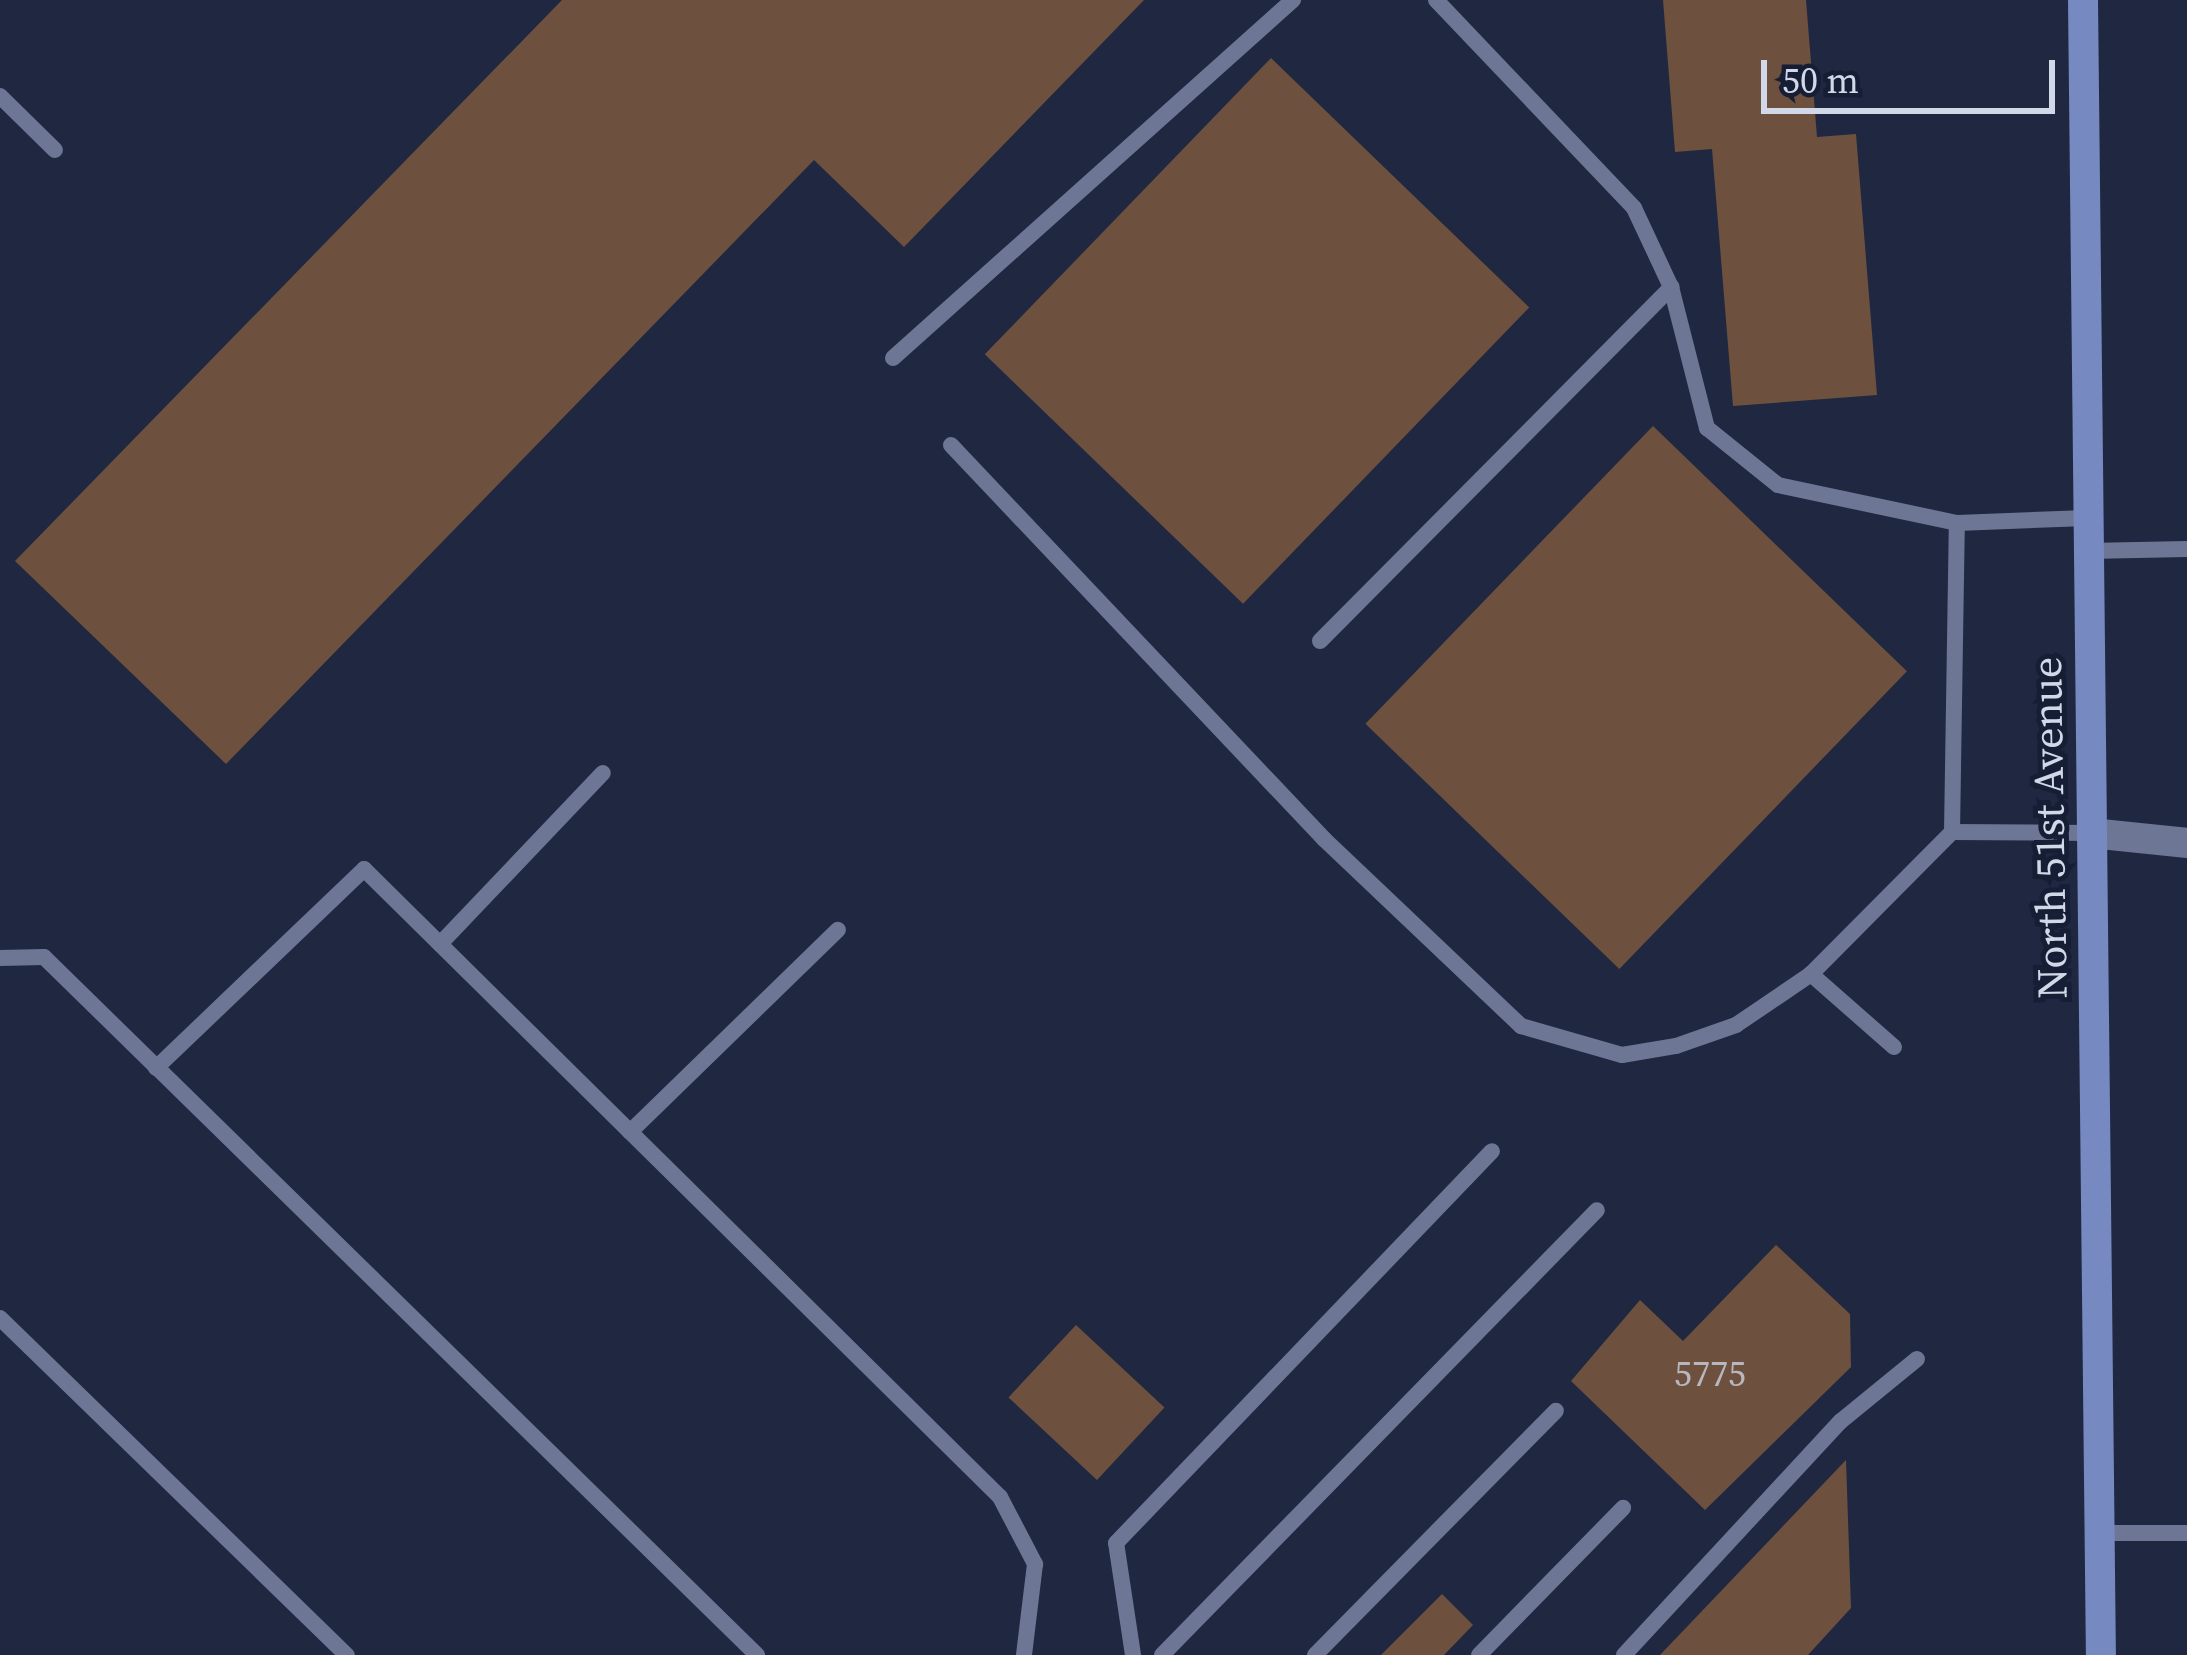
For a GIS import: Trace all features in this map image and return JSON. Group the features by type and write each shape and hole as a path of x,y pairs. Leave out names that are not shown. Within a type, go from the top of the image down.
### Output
{"main road":[{"name":"North 51st Avenue","path":"2083,0 2102,1655"}],"street":[{"path":"2091,833 2187,842"}],"lane":[{"path":"893,358 1293,0"},
{"path":"1436,0 1634,208 1671,287 1707,428 1778,485 1957,523 2087,518"},
{"path":"0,97 56,150"},
{"path":"1320,640 1671,287"},
{"path":"951,445 1324,839 1521,1026 1622,1055 1676,1046 1736,1024 1810,974 1952,832 1957,523"},
{"path":"2087,550 2187,549"},
{"path":"440,944 603,773"},
{"path":"1952,832 2091,833"},
{"path":"156,1068 364,869 1000,1497 1035,1564 1024,1655"},
{"path":"630,1132 838,930"},
{"path":"0,958 44,957 757,1655"},
{"path":"1810,974 1894,1047"},
{"path":"1133,1655 1116,1543 1492,1151"},
{"path":"1162,1655 1597,1210"},
{"path":"0,1318 347,1655"},
{"path":"1624,1655 1841,1421 1916,1359"},
{"path":"1315,1655 1556,1411"},
{"path":"1480,1655 1623,1508"},
{"path":"2102,1533 2187,1533"}],"building":[{"path":"562,0 1144,0 904,247 814,160 226,764 15,561"},
{"path":"1663,0 1806,0 1817,137 1856,134 1877,395 1733,406 1712,149 1675,152"},
{"path":"1271,58 1529,307 1243,604 985,354"},
{"path":"1653,426 1907,671 1619,969 1365,724"},
{"path":"1776,1245 1850,1314 1851,1367 1705,1510 1571,1381 1640,1300 1683,1341"},
{"path":"1076,1325 1164,1408 1097,1480 1008,1397"},
{"path":"1846,1460 1851,1608 1808,1655 1660,1655"},
{"path":"1442,1594 1473,1625 1444,1655 1381,1655"}]}
